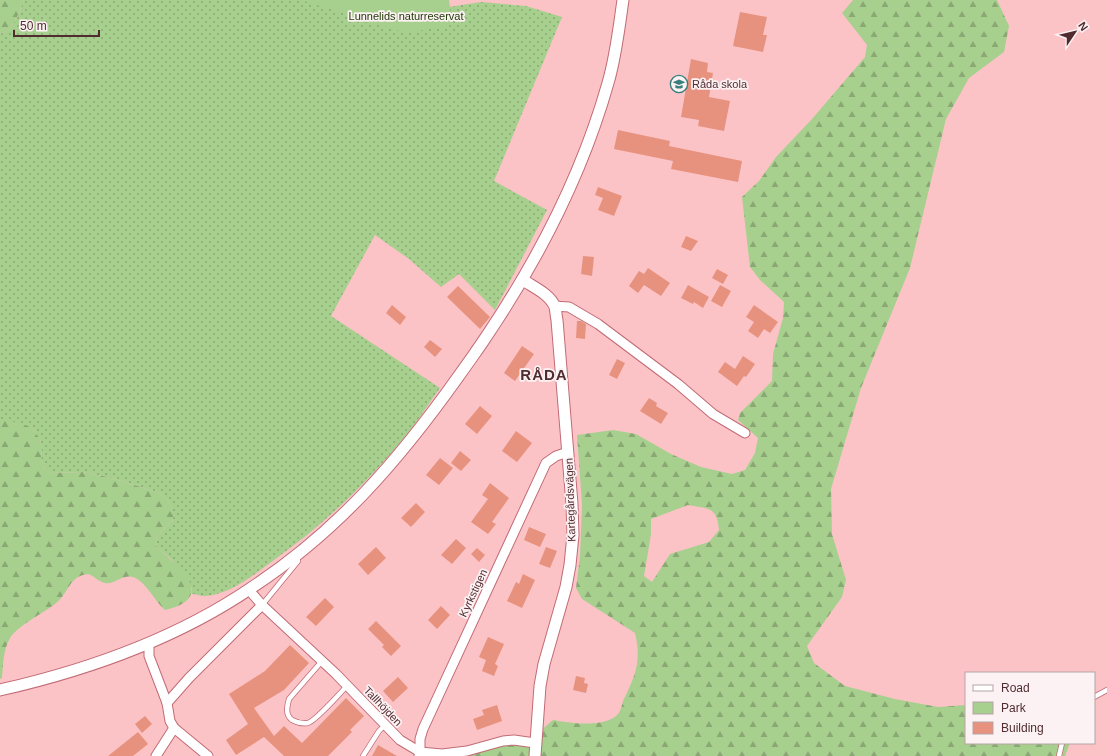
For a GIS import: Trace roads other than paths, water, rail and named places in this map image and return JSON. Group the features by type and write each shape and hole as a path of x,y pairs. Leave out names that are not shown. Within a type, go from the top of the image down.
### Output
{"street":[{"path":"0,690 73,671 104,661 149,643 200,618 249,590 297,555 349,510 399,455 426,422 482,345 522,280 567,194 592,133 609,80 623,0"},
{"path":"522,280 543,294 554,306 569,307 598,324 678,384 714,414 745,433"},
{"name":"Kartegårdsvägen","path":"535,756 540,686 544,664 566,587 573,535 568,452 557,320 554,306"},
{"name":"Kyrkstigen","path":"419,754 420,738 423,729 546,463 556,456 568,452"},
{"name":"Tallhöjden","path":"249,590 262,606 322,661 400,740 419,754 454,753 503,741 514,740 535,743"},
{"path":"167,703 189,678 262,606"},
{"path":"149,643 149,656 167,703 168,715 174,728 208,756"},
{"path":"156,756 174,728"}],"lane":[{"path":"262,606 298,561 297,555"},
{"path":"322,661 289,699 287,713 292,719 299,723 308,723 316,718 347,686"},
{"path":"1095,696 1107,690"},
{"path":"363,756 372,740 385,725"},
{"path":"1058,756 1062,744"}],"place":[{"name":"Råda skola","path":"679,84"}],"district":[{"name":"RÅDA","path":"544,375"}],"park label":[{"name":"Lunnelids naturreservat","path":"406,16"}]}
